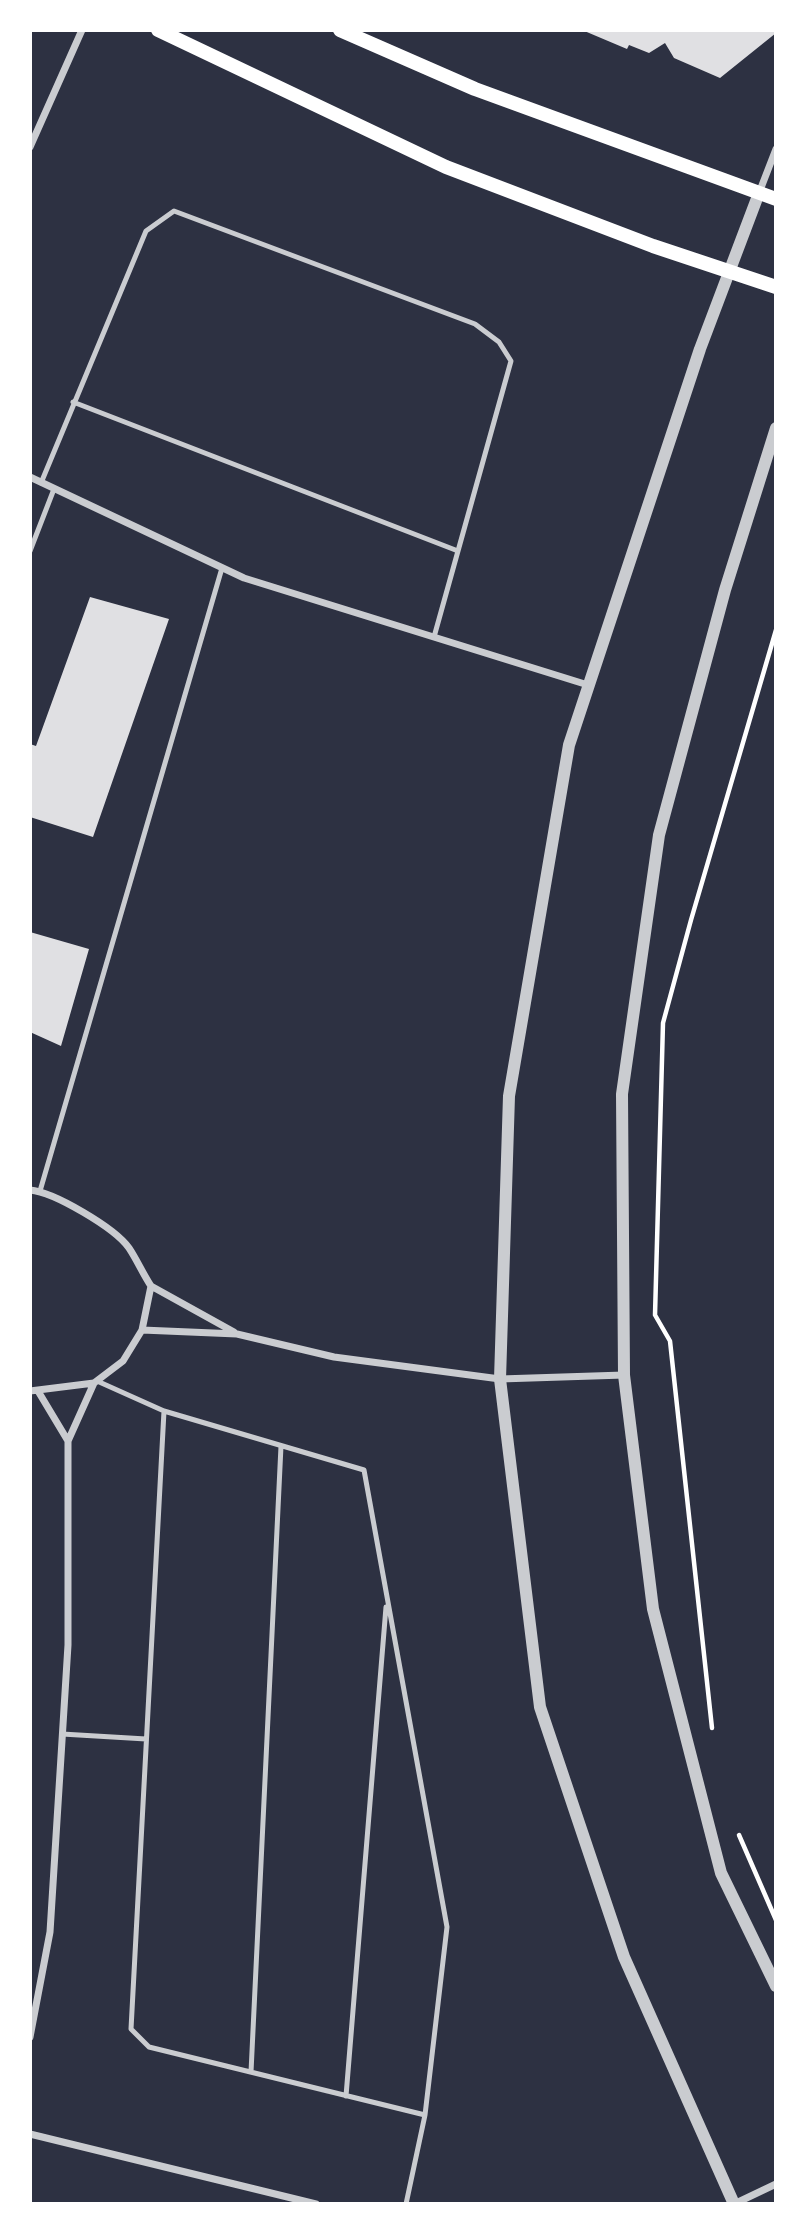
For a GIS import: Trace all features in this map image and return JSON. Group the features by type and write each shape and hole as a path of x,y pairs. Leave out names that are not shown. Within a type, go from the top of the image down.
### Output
{"main road":[{"path":"158,30 446,167 653,246 776,287"},
{"path":"340,30 475,89 776,199"}],"street":[{"path":"30,147 82,30"},
{"path":"776,149 699,349 569,745 509,1096 500,1379 540,1707 624,1957 734,2204 776,2184"},
{"path":"776,428 725,590 659,835 622,1094 624,1375 653,1609 721,1873 776,1986"},
{"path":"30,477 244,578 588,685"},
{"path":"30,1190 40,1191 89,1215 127,1245 151,1286 237,1334"},
{"path":"30,2037 50,1931 68,1645 68,1441 95,1382 122,1361 142,1330 151,1286"},
{"path":"142,1330 237,1334 334,1357 500,1379 624,1375"},
{"path":"68,1441 34,1391 95,1382"},
{"path":"30,2134 316,2204"}],"lane":[{"path":"41,483 146,231 174,211 475,324 499,342 511,361 434,637"},
{"path":"73,402 458,551"},
{"path":"30,551 54,489"},
{"path":"40,1191 222,568"},
{"path":"95,1382 164,1411 364,1470 447,1927 425,2115 406,2204"},
{"path":"164,1411 131,2029 149,2047 425,2115"},
{"path":"251,2072 281,1446"},
{"path":"346,2096 387,1597"},
{"path":"62,1734 146,1739"}],"path":[{"path":"712,1730 670,1340 655,1315 663,1023 776,630"},
{"path":"736,1826 776,1920"}],"building":[{"path":"582,30 776,30 776,33 720,78 674,58 665,43 649,53 629,45 627,49"},
{"path":"90,597 169,619 93,837 30,817 30,744 36,746"},
{"path":"30,932 89,949 61,1046 30,1032"}]}
